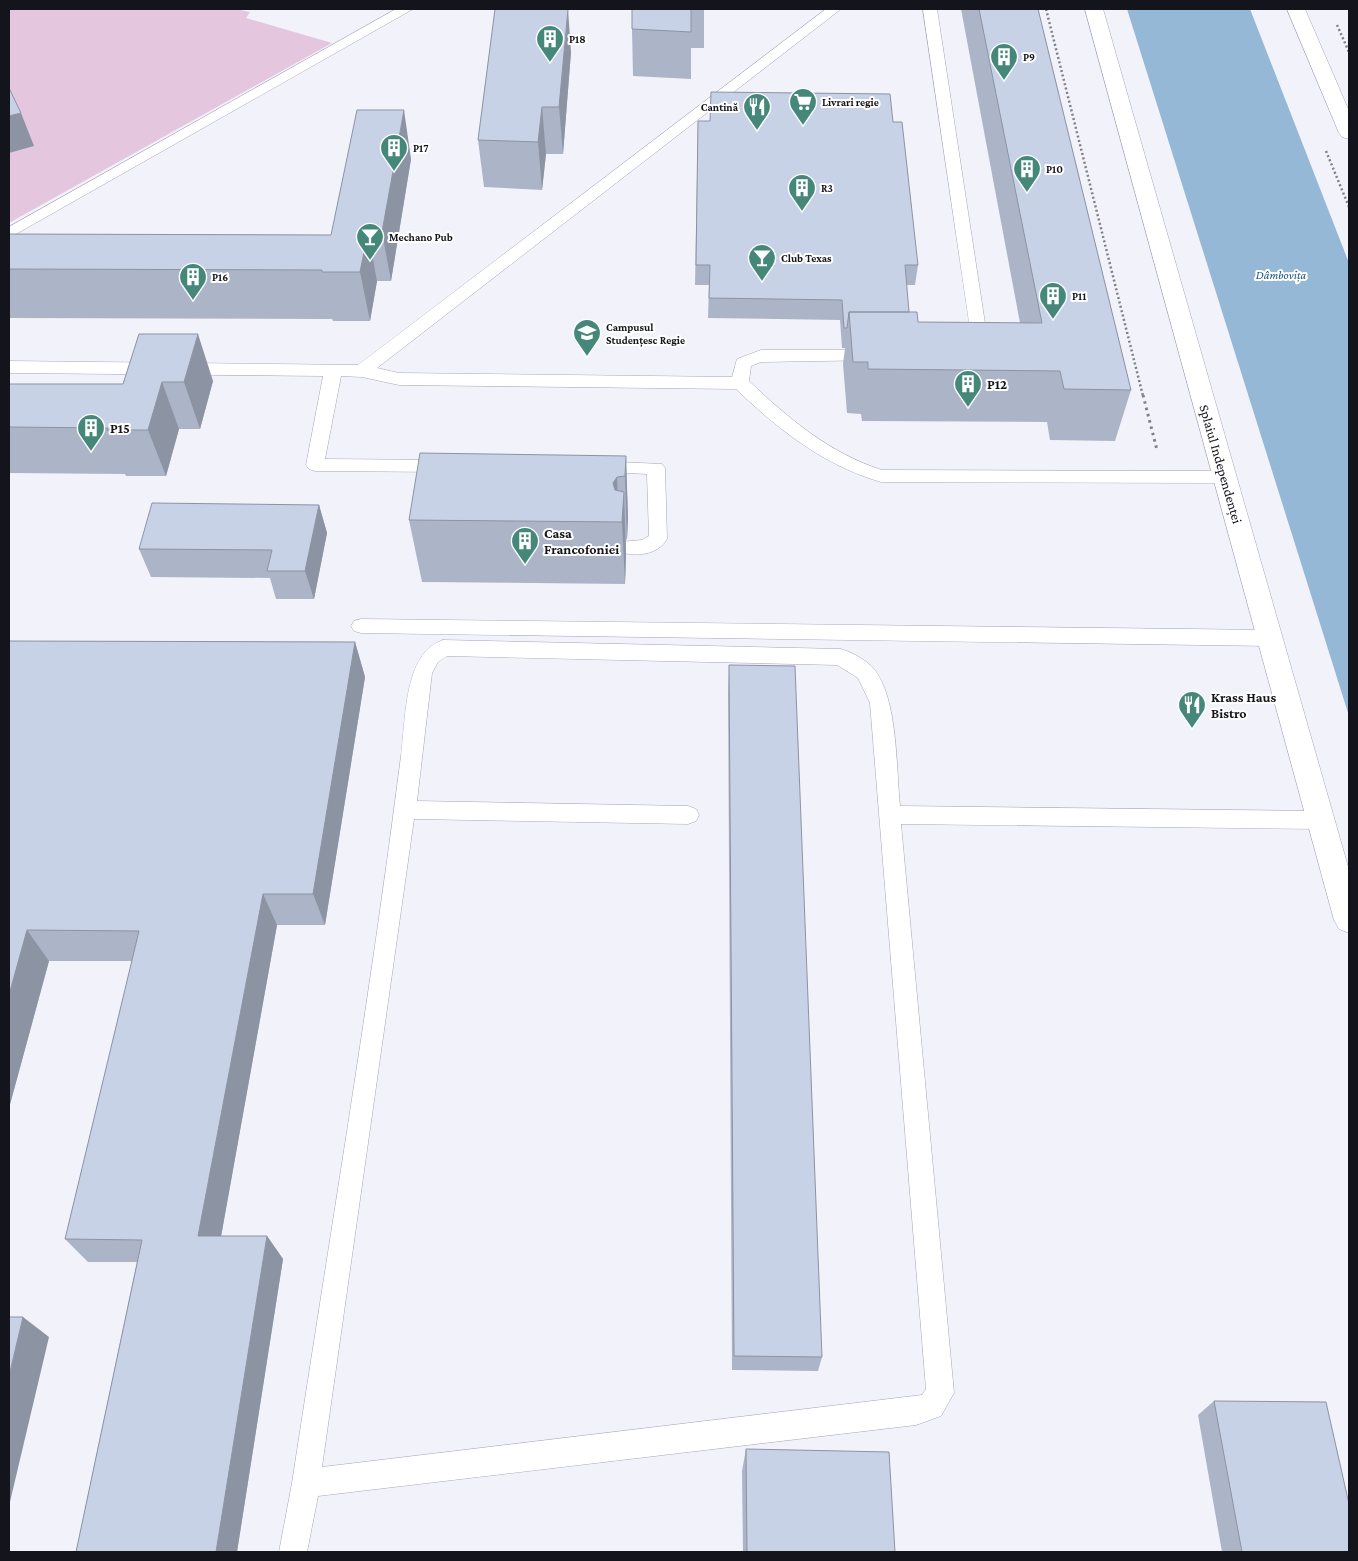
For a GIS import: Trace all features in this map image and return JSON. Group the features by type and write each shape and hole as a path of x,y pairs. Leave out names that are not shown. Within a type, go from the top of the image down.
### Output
{"main road":[{"name":"Splaiul Independenței","path":"1094,9 1349,920"},
{"path":"1296,9 1347,123"}],"lane":[{"path":"9,233 406,9"},
{"path":"362,371 834,9"},
{"path":"930,9 980,343 975,351 960,355"},
{"path":"740,383 743,363 756,358 887,356"},
{"path":"9,367 362,371 399,379 740,383 776,418 802,436 848,465 881,476 1225,477"},
{"path":"333,371 316,465 461,466"},
{"path":"578,467 656,468 658,539 646,547 627,547"},
{"path":"361,626 1271,638"},
{"path":"293,1552 306,1483 405,810 422,673 431,657 443,648 841,657 866,673 880,703 940,1393 931,1406 916,1412 306,1483"},
{"path":"405,810 688,815"},
{"path":"890,815 1321,820"}],"path":[{"path":"1046,9 1164,477"},
{"path":"1334,17 1349,52"}],"shaded area":[{"path":"9,9 235,9 250,12 246,18 332,43 9,223"}],"water":[{"name":"Dâmbovița","path":"1127,9 1250,9 1349,263 1349,716"}],"building":[{"path":"495,9 568,9 559,107 542,107 538,142 478,140"},
{"path":"632,9 691,9 691,32 632,29"},
{"path":"979,9 1038,9 1131,390 1064,389 1060,371 868,369 868,362 853,362 849,312 917,312 918,322 1042,323"},
{"path":"9,88 21,113 9,116"},
{"name":"R3","path":"711,92 890,94 893,122 902,122 918,265 905,265 909,312 849,312 847,328 844,328 842,300 709,298 710,265 696,265 698,121 710,121"},
{"path":"357,110 404,110 382,232 368,232 360,272 322,272 322,270 9,269 9,234 331,235"},
{"path":"139,334 198,334 184,382 162,382 148,430 9,427 9,384 123,384"},
{"path":"420,453 626,456 625,476 617,477 613,483 615,490 624,492 622,522 409,520"},
{"path":"152,503 319,505 305,571 267,571 272,550 139,549"},
{"path":"9,641 355,642 313,894 263,894 198,1236 267,1236 216,1552 76,1552 142,1240 65,1239 139,931 27,930 9,995"},
{"path":"729,665 795,666 822,1357 734,1356"},
{"path":"9,1317 23,1317 9,1376"},
{"path":"1214,1401 1326,1402 1349,1504 1349,1552 1242,1552"},
{"path":"746,1449 889,1452 895,1552 747,1552"}],"place":[{"name":"P18","path":"550,63"},
{"name":"P9","path":"1004,81"},
{"name":"Livrari regie","path":"803,126"},
{"name":"Cantină","path":"757,131"},
{"name":"P17","path":"394,172"},
{"name":"P10","path":"1027,193"},
{"name":"R3","path":"802,212"},
{"name":"Mechano Pub","path":"370,261"},
{"name":"Club Texas","path":"762,282"},
{"name":"P16","path":"193,301"},
{"name":"P11","path":"1053,320"},
{"name":"Campusul Studențesc Regie","path":"587,357"},
{"name":"P12","path":"968,408"},
{"name":"P15","path":"91,452"},
{"name":"Casa Francofoniei","path":"525,565"},
{"name":"Krass Haus Bistro","path":"1192,729"}]}
